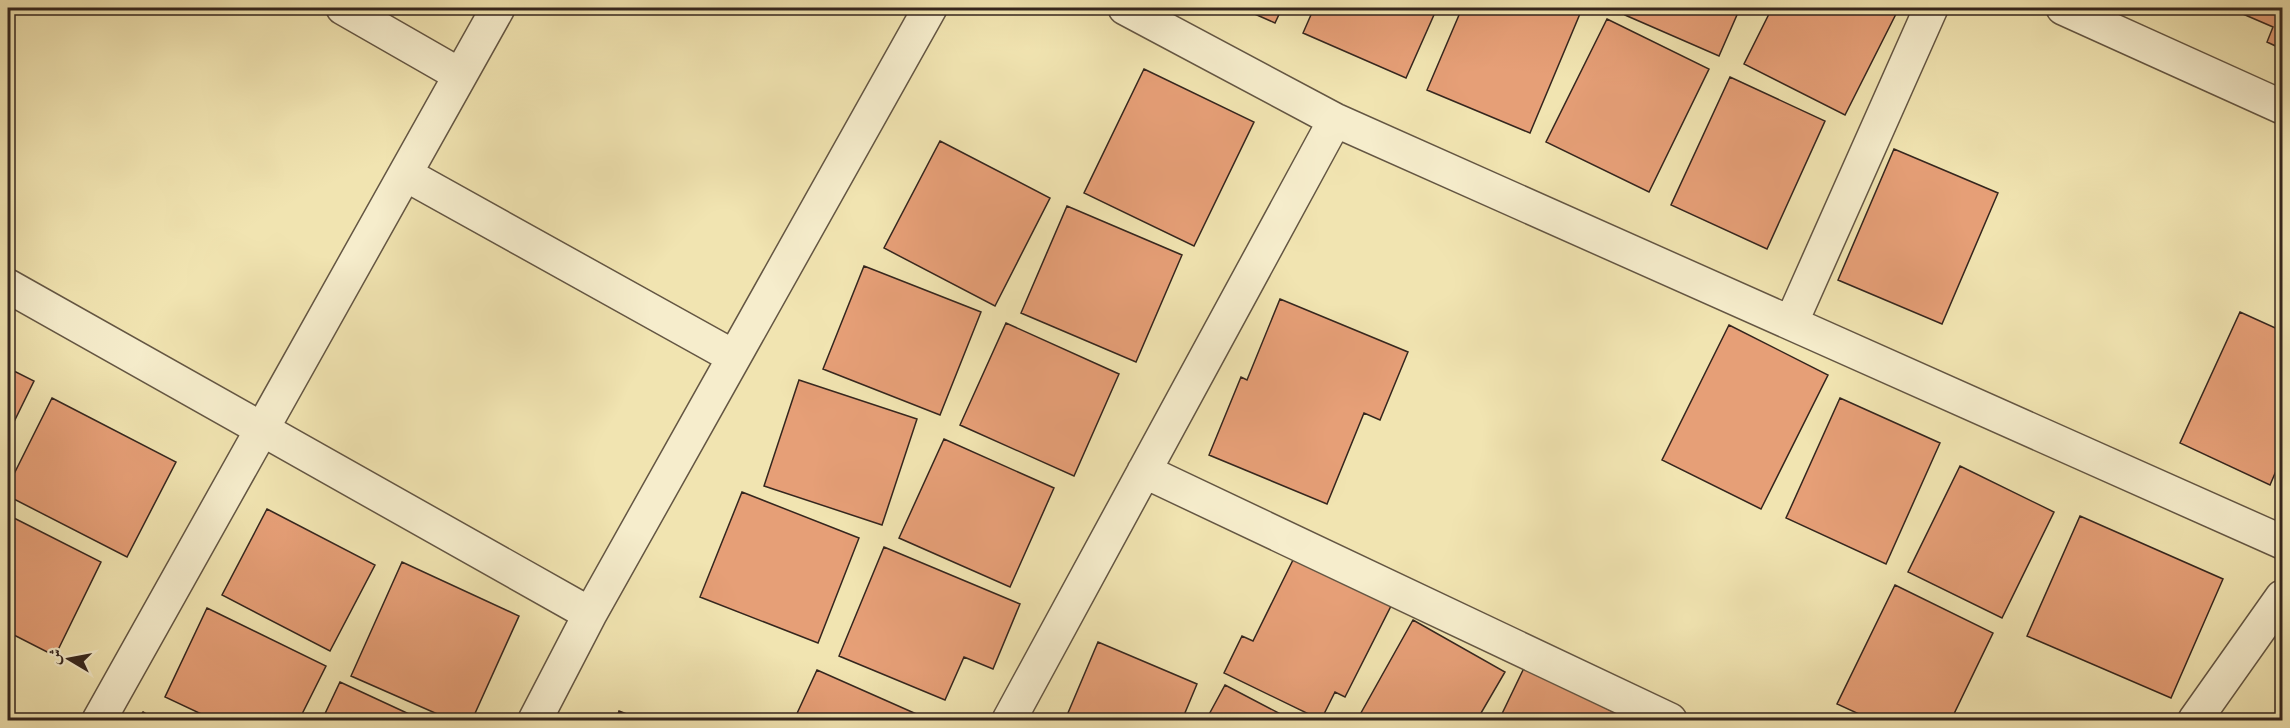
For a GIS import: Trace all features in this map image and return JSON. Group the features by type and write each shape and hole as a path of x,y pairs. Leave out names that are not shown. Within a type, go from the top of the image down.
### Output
{"street":[{"path":"343,8 460,75"},
{"path":"99,720 498,8"},
{"path":"535,720 590,615 930,8"},
{"path":"1125,8 1335,120 2283,542"},
{"path":"1791,323 1931,8"},
{"path":"2063,8 2283,107"},
{"path":"1009,720 1335,120"},
{"path":"405,174 734,357"},
{"path":"8,286 590,615"},
{"path":"1144,471 1671,720"},
{"path":"2195,720 2283,597"}],"building":[{"path":"1241,8 1282,8 1275,23"},
{"path":"1314,8 1437,8 1406,78 1303,33"},
{"path":"1462,8 1582,9 1530,133 1427,90"},
{"path":"1628,8 1740,8 1719,56 1625,15"},
{"path":"1772,8 1899,8 1845,115 1744,64"},
{"path":"2229,8 2282,8 2282,49 2267,42 2273,27"},
{"path":"1607,19 1709,69 1649,192 1546,142"},
{"path":"1144,69 1254,122 1194,246 1084,193"},
{"path":"1730,77 1825,121 1767,249 1671,205"},
{"path":"940,141 1050,198 995,306 884,248"},
{"path":"1894,149 1998,193 1942,324 1838,280"},
{"path":"1067,206 1182,255 1136,362 1021,313"},
{"path":"864,266 981,312 940,415 823,369"},
{"path":"1280,299 1408,352 1380,420 1364,413 1327,504 1209,455 1241,377 1247,380"},
{"path":"2240,312 2282,331 2282,457 2270,485 2180,443"},
{"path":"1006,323 1119,374 1074,476 960,425"},
{"path":"1729,325 1828,375 1761,509 1662,460"},
{"path":"8,368 34,381 8,434"},
{"path":"799,380 917,419 882,525 764,486"},
{"path":"52,398 176,462 127,557 8,496 8,486"},
{"path":"1840,398 1940,443 1886,564 1786,518"},
{"path":"944,439 1054,488 1010,587 899,538"},
{"path":"1960,466 2054,512 2002,618 1908,572"},
{"path":"742,492 859,538 818,643 700,597"},
{"path":"267,509 375,565 330,651 222,595"},
{"path":"8,515 101,562 55,656 8,632"},
{"path":"2080,516 2223,579 2171,698 2027,636"},
{"path":"884,547 1020,604 993,669 964,657 945,700 839,656"},
{"path":"1294,558 1391,606 1345,697 1335,692 1321,720 1224,673 1242,636 1253,641"},
{"path":"402,562 519,616 472,720 451,720 351,676"},
{"path":"1895,585 1993,633 1951,720 1872,720 1837,704"},
{"path":"207,608 326,666 299,720 214,720 165,697"},
{"path":"1413,620 1505,672 1477,720 1357,720"},
{"path":"1098,642 1197,684 1182,720 1065,720"},
{"path":"1524,668 1622,716 1620,720 1499,720"},
{"path":"817,670 930,720 794,720"},
{"path":"340,682 422,720 322,720"},
{"path":"1225,685 1292,720 1206,720"},
{"path":"619,711 642,720 616,720"},
{"path":"143,712 156,720 137,720"}]}
